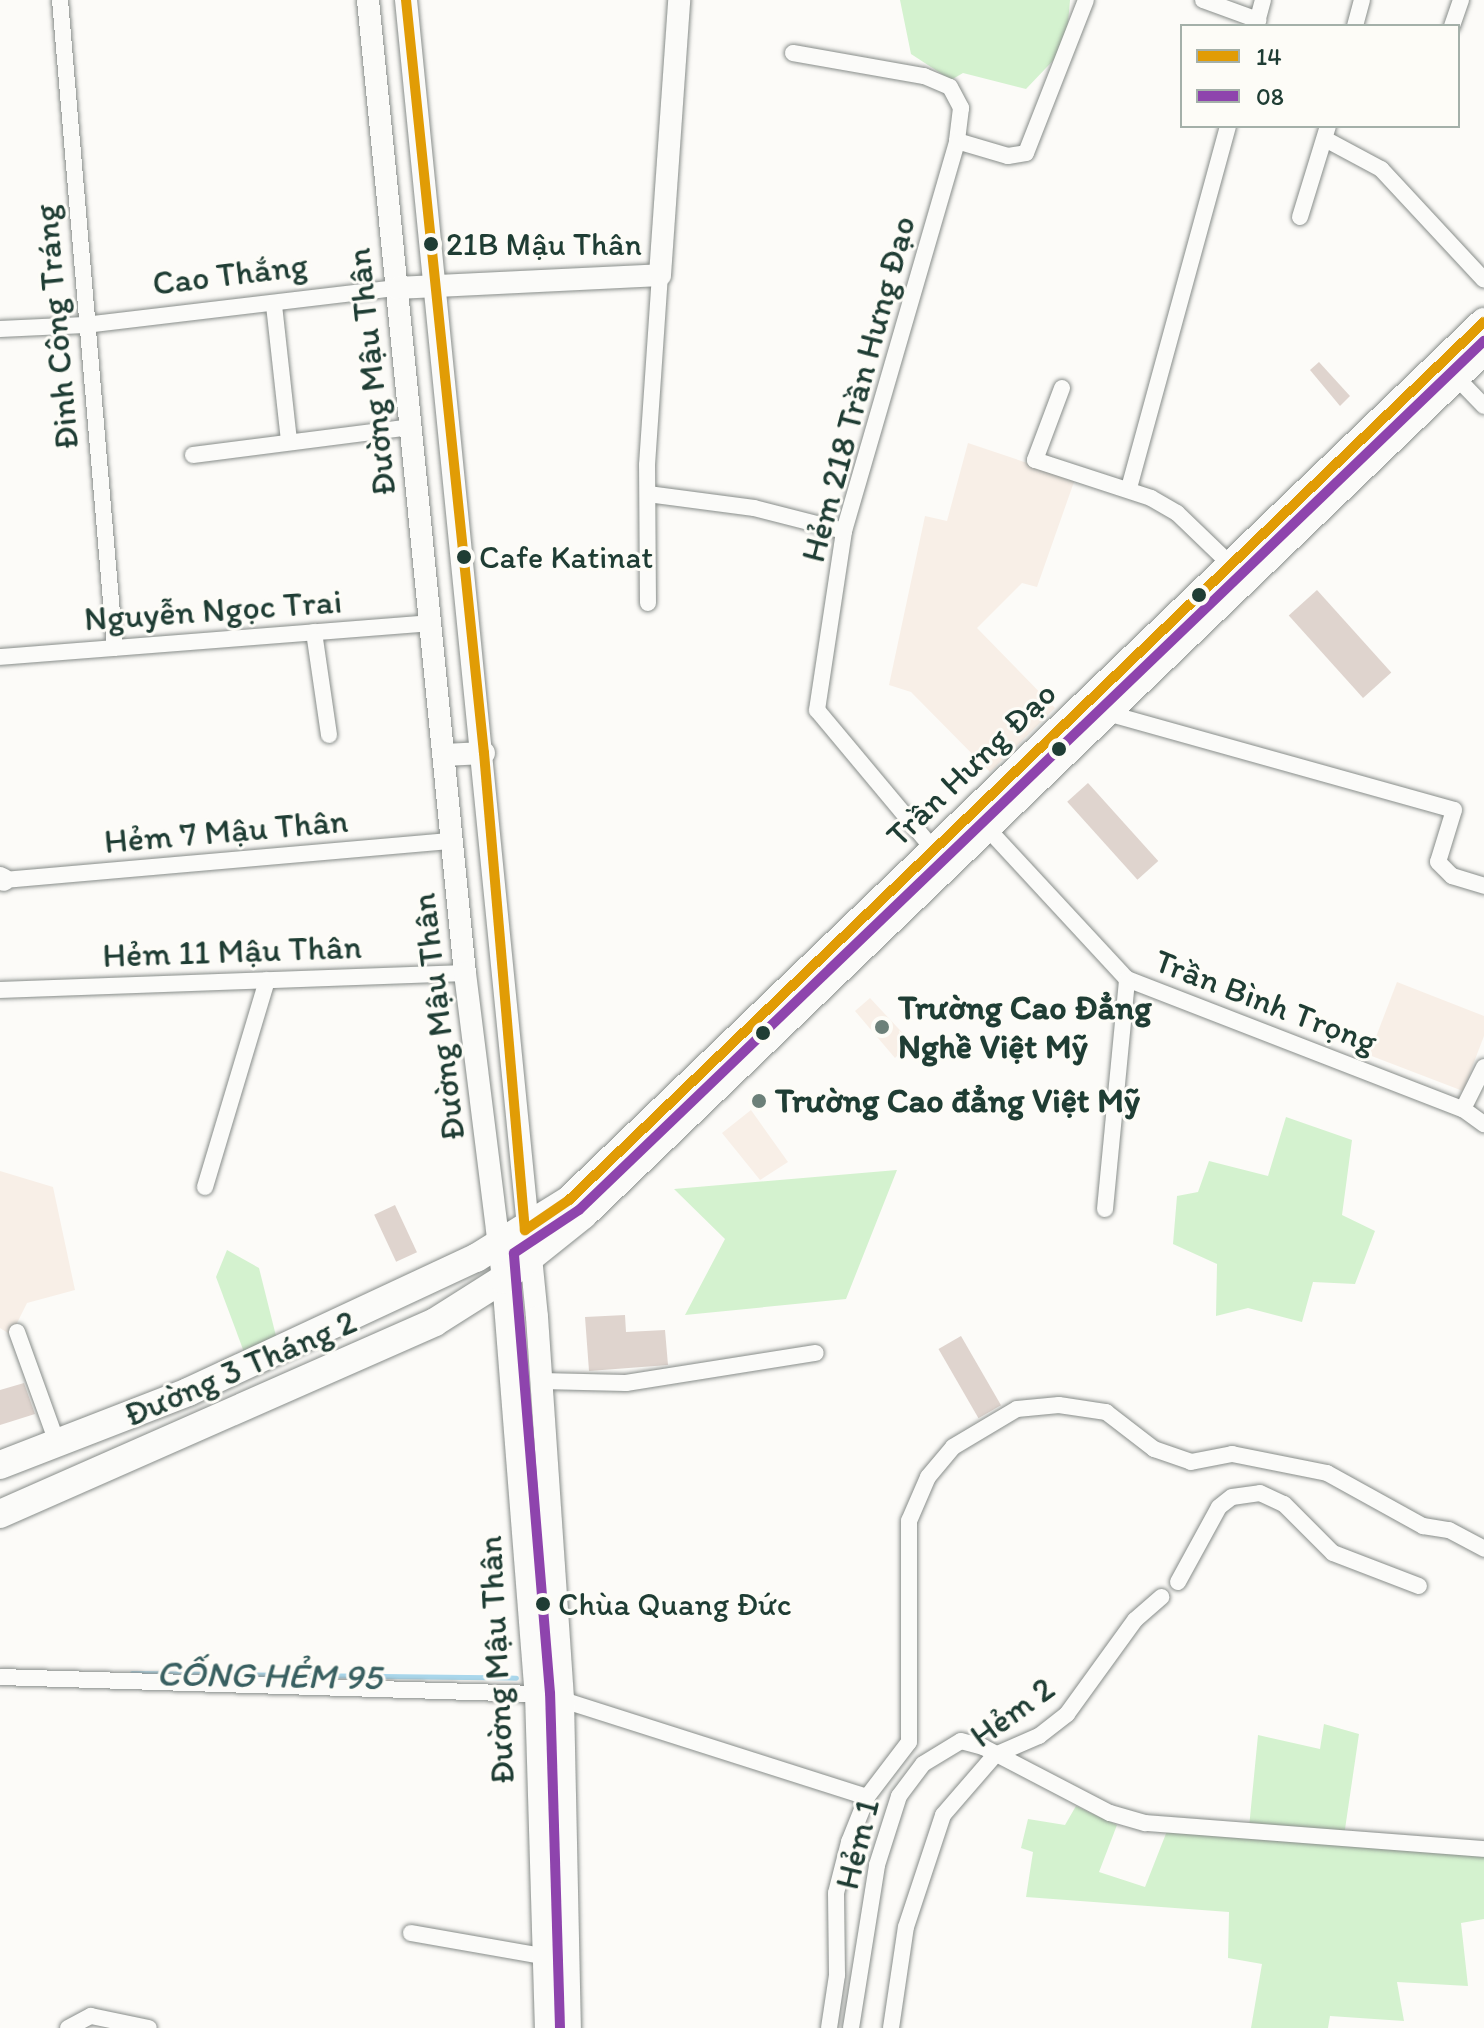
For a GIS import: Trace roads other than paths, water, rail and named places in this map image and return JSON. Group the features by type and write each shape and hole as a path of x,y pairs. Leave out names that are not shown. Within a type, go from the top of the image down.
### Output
{"highway":[{"name":"Trần Hưng Đạo","path":"503,1279 527,1244 569,1200 1484,322"},
{"name":"Trần Hưng Đạo","path":"499,1246 527,1244 583,1215 1484,350"},
{"name":"Đường 3 Tháng 2","path":"0,1465 56,1440 188,1392 499,1246"},
{"name":"Đường 3 Tháng 2","path":"0,1514 435,1322 503,1279"}],"main road":[{"name":"Đường Mậu Thân","path":"368,0 465,973 503,1279 536,1694 546,2028"},
{"name":"Đường Mậu Thân","path":"406,0 484,753 541,1381 563,1700 570,2028"},
{"path":"660,275 679,0"},
{"name":"Cao Thắng","path":"397,288 660,275"},
{"path":"444,755 484,753"},
{"path":"536,1694 563,1700"}],"street":[{"name":"Đinh Công Tráng","path":"60,0 85,325 115,648"},
{"path":"957,141 1008,156 1026,153 1086,0"},
{"path":"1203,0 1257,23 1263,0"},
{"path":"1356,24 1362,0"},
{"path":"1453,24 1461,0"},
{"name":"Hẻm 218 Trần Hưng Đạo","path":"793,53 924,76 950,87 961,108 957,141 844,531 817,710 934,850"},
{"path":"1129,488 1227,128"},
{"path":"1300,217 1326,133 1381,169 1484,280"},
{"path":"648,603 648,494 660,275"},
{"name":"Cao Thắng","path":"0,329 85,325 397,288"},
{"path":"274,305 289,441"},
{"path":"1456,377 1484,406"},
{"path":"1062,388 1035,460 1129,488 1177,513 1231,565"},
{"path":"193,455 412,427"},
{"path":"648,494 754,508 844,531"},
{"name":"Nguyễn Ngọc Trai","path":"0,657 431,623"},
{"path":"314,632 329,735"},
{"path":"1107,713 1454,810 1438,862 1452,876 1484,886"},
{"name":"Trần Bình Trọng","path":"987,828 1127,979 1463,1109 1484,1124"},
{"name":"Hẻm 7 Mậu Thân","path":"2,879 452,841"},
{"name":"Hẻm 11 Mậu Thân","path":"0,990 465,973"},
{"path":"1105,1209 1127,979"},
{"path":"205,1187 267,980"},
{"path":"1463,1109 1484,1067"},
{"path":"17,1332 56,1440"},
{"path":"541,1381 626,1383 816,1353"},
{"path":"829,2028 837,1975 836,1893 867,1797 909,1742 909,1521 928,1477 953,1447 1017,1409 1059,1405 1106,1412 1154,1449 1191,1462 1232,1454 1327,1473 1423,1526 1449,1530 1484,1549"},
{"path":"1178,1582 1219,1507 1260,1493 1284,1504 1333,1553 1419,1586"},
{"name":"Hẻm 2","path":"891,2028 906,1927 929,1845 943,1815 995,1755 1039,1736 1067,1714 1135,1620 1161,1597"},
{"path":"0,1677 536,1694"},
{"path":"563,1700 867,1797"},
{"name":"Hẻm 1","path":"851,2028 877,1865 899,1796 923,1764 947,1747 971,1741 1110,1813 1146,1823 1484,1849"},
{"path":"411,1933 542,1956"},
{"path":"68,2028 91,2016 149,2028"}],"waterway":[{"name":"CỐNG HẺM 95","path":"132,1673 516,1678"}],"place":[{"name":"21B Mậu Thân","path":"431,244"},
{"name":"Cafe Katinat","path":"464,557"},
{"name":"Trường Cao Đẳng Nghề Việt Mỹ","path":"882,1027"},
{"name":"Trường Cao đẳng Việt Mỹ","path":"759,1101"},
{"name":"Chùa Quang Đức","path":"543,1604"}]}
